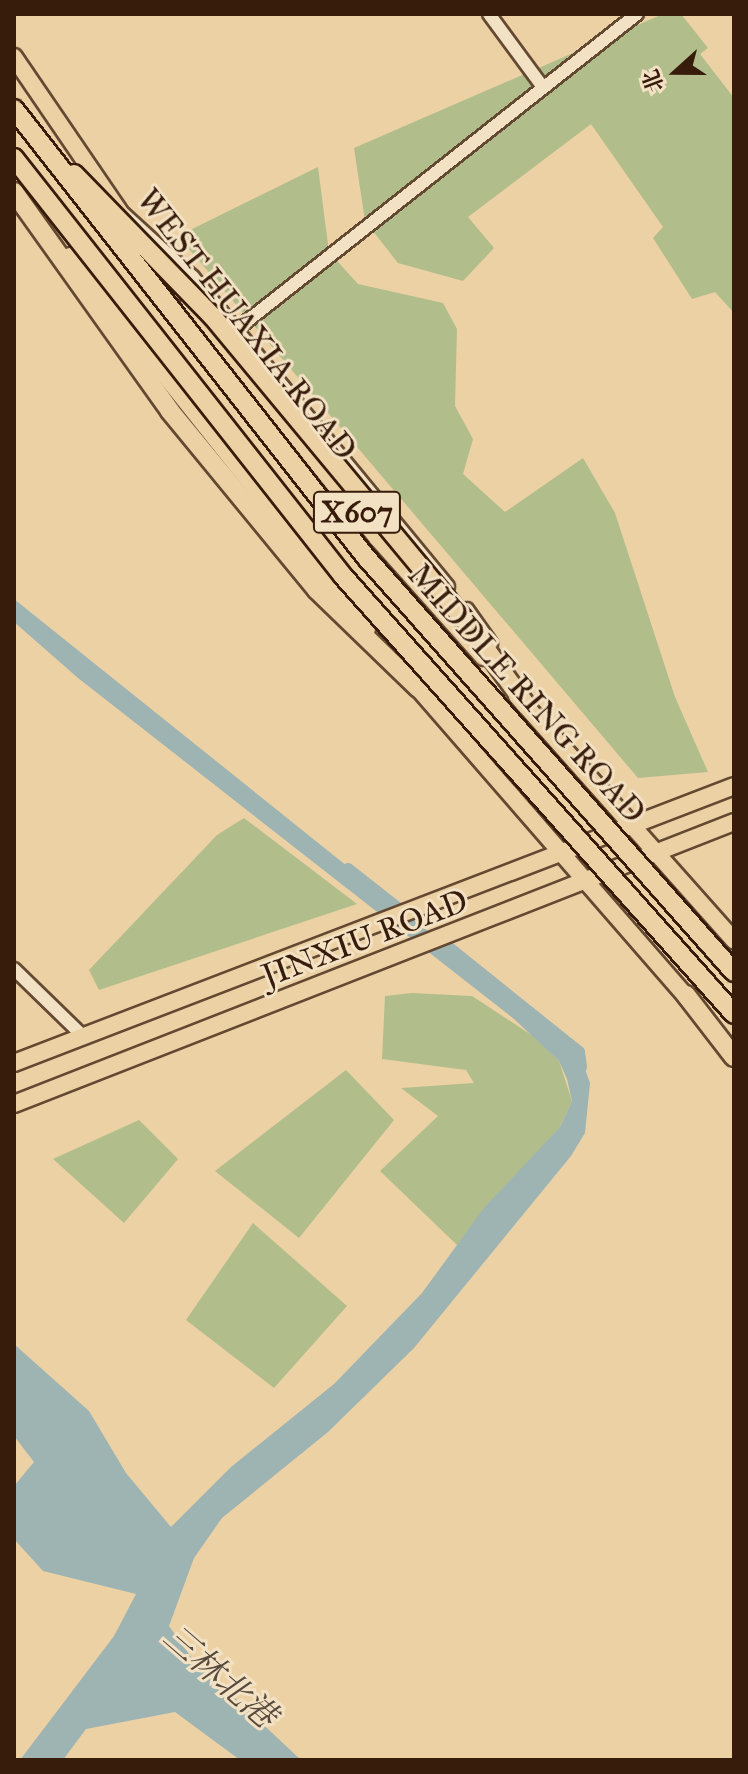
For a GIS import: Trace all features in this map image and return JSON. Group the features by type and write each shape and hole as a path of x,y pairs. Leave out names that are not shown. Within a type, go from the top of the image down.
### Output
{"highway":[{"name":"MIDDLE RING ROAD","path":"14,109 365,556 734,972"},
{"path":"30,131 213,317 467,623 526,705"},
{"name":"MIDDLE RING ROAD","path":"14,158 343,576 734,1014"},
{"path":"14,189 170,411 317,590 418,688"},
{"path":"686,995 734,1057"}],"main road":[{"name":"WEST HUAXIA ROAD","path":"14,57 118,208 378,539 734,940"},
{"name":"X607","path":"14,189 418,688 734,1050"},
{"name":"JINXIU ROAD","path":"14,1063 635,827 734,786"},
{"name":"JINXIU ROAD","path":"14,1104 589,883 734,822"}],"street":[{"path":"489,14 542,86"},
{"path":"237,329 637,14"},
{"path":"118,208 193,277 237,329 481,627 526,705"},
{"path":"14,969 84,1037"}],"green space":[{"path":"663,14 681,14 708,48 700,54 734,98 734,313 715,292 692,299 653,238 663,227 591,124 468,217 494,248 463,281 398,263 365,221 354,148"},
{"path":"318,167 329,252 358,284 443,303 457,329 455,406 473,439 463,474 505,512 583,458 615,513 675,697 708,772 638,778 178,236"},
{"path":"244,818 357,904 99,990 89,970 217,835"},
{"path":"412,993 472,996 533,1036 559,1061 572,1101 560,1127 457,1245 380,1171 438,1116 401,1088 474,1083 466,1070 382,1059 385,996"},
{"path":"346,1070 394,1120 299,1238 215,1171"},
{"path":"139,1120 178,1159 124,1223 53,1159"},
{"path":"253,1223 347,1306 274,1388 186,1320"}],"water":[{"path":"14,599 579,1052 590,1083 585,1133 571,1156 414,1348 328,1432 222,1518 194,1558 169,1626 191,1657 301,1760 240,1760 175,1712 86,1729 63,1760 20,1760 114,1636 136,1594 43,1571 14,1539 14,1486 34,1462 14,1436 14,1344 89,1411 126,1473 171,1527 231,1467 334,1384 422,1293 484,1208 560,1127 572,1101 567,1079 559,1061 514,1019 78,678 14,622"}],"waterway":[{"path":"348,869 409,917"},
{"path":"433,935 579,1052 581,1067"}],"water label":[{"name":"三林北港","path":"220,1676"}]}
